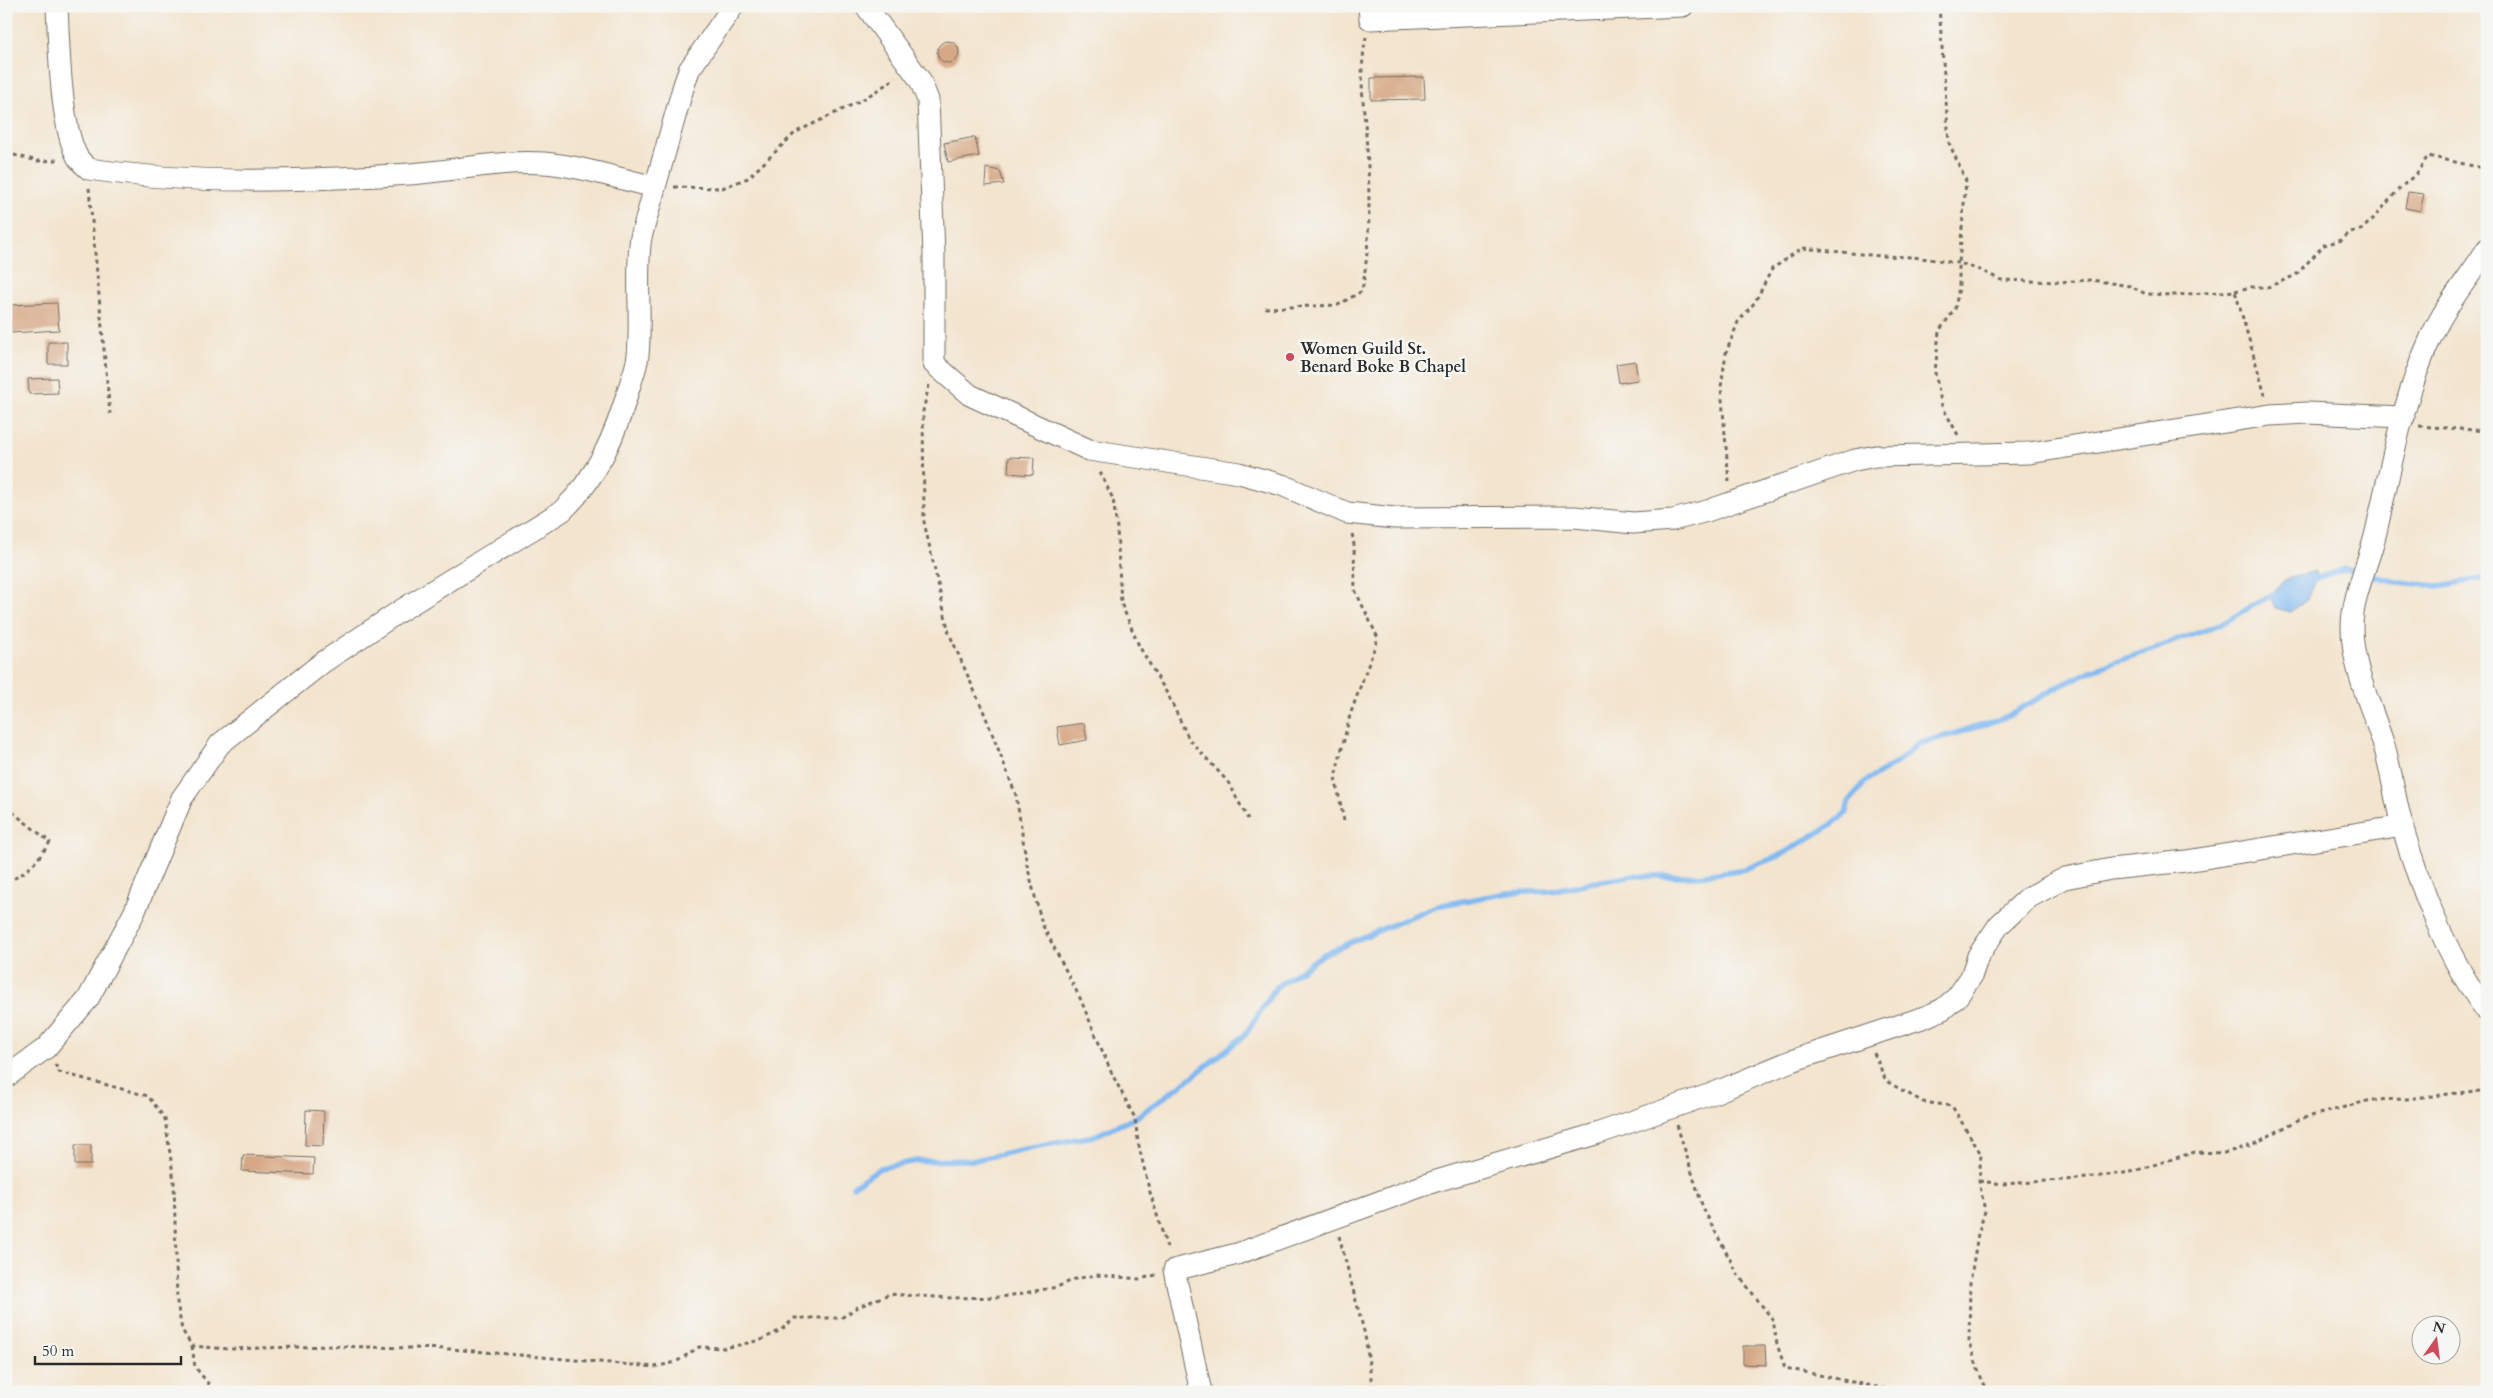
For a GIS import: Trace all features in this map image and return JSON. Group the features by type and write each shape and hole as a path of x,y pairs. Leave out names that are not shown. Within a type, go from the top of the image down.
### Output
{"street":[{"path":"57,6 59,55 68,123 84,164 181,179 380,176 443,172 496,163 545,163 655,187"},
{"path":"6,1077 46,1048 88,999 112,958 134,913 182,798 220,744 345,647 400,610 562,512 578,496 592,476 622,416 638,358 640,300 638,254 655,187 689,70 733,6"},
{"path":"866,6 920,80 928,100 934,254 934,364 970,395 1089,450 1239,473 1282,485 1347,513 1431,519 1575,517 1633,523 1674,520 1707,511 1731,501 1855,460 1876,456 2029,453 2270,415 2306,413 2404,417"},
{"path":"1369,13 1683,6"},
{"path":"2487,249 2433,333 2421,360 2395,444 2376,533 2361,582 2352,625 2355,658 2385,750 2403,826 2445,942 2476,997 2487,1010"},
{"path":"1201,1392 1174,1270 1237,1254 1433,1182 1599,1133 1672,1108 1866,1035 1925,1017 1943,1009 1957,997 1971,977 1978,956 1999,925 2028,898 2065,878 2111,869 2186,861 2403,826"}],"path":[{"path":"1939,6 1949,143 1966,181 1959,263 1959,287 1955,309 1939,330 1935,373 1942,406 1965,454"},
{"path":"1265,308 1338,305 1362,291 1368,253 1366,136 1361,64 1369,13"},
{"path":"655,187 722,188 748,178 796,132 862,100 911,68"},
{"path":"6,152 38,161 84,164 110,414"},
{"path":"1731,501 1724,446 1721,387 1726,353 1738,322 1755,302 1772,269 1802,248 1880,256 1912,257 1959,263 2001,280 2059,282 2092,280 2130,286 2146,294 2174,295 2235,291 2251,287 2268,287 2296,275 2324,245 2342,240 2350,232 2361,230 2398,190 2417,173 2428,156 2487,168"},
{"path":"2235,291 2270,415"},
{"path":"192,1346 228,1349 329,1346 451,1349 655,1368 676,1362 699,1347 725,1348 761,1340 781,1330 795,1318 841,1318 858,1306 889,1294 953,1298 1002,1297 1057,1287 1075,1279 1096,1275 1140,1279 1174,1270 1148,1189 1135,1118 1112,1074 1080,998 1042,924 1027,865 1016,795 986,715 949,633 924,522 923,411 934,364"},
{"path":"2404,417 2421,428 2487,431"},
{"path":"1089,450 1113,499 1117,528 1121,603 1139,646 1168,695 1189,739 1228,782 1248,819"},
{"path":"1344,822 1335,777 1350,715 1378,638 1355,590 1354,545 1347,513"},
{"path":"6,807 50,842 34,865 12,880 6,881"},
{"path":"1866,1035 1886,1081 1923,1102 1952,1106 1981,1154 1979,1181 1984,1211 1970,1283 1969,1342 1988,1392"},
{"path":"46,1048 59,1072 148,1096 165,1119 174,1181 177,1302 182,1330 192,1346 194,1367 215,1392"},
{"path":"1979,1181 2002,1184 2079,1179 2131,1172 2195,1152 2224,1153 2252,1146 2300,1119 2371,1100 2406,1099 2475,1091 2487,1092"},
{"path":"1672,1108 1702,1208 1737,1273 1773,1320 1776,1344 1785,1368 1901,1392"},
{"path":"1335,1219 1365,1334 1373,1392"}],"water":[{"path":"2315,571 2317,578 2308,599 2291,612 2276,608 2271,595 2284,580"}],"building":[{"path":"948,41 956,44 959,52 956,60 948,63 940,60 937,52 940,44"},
{"path":"1424,77 1425,99 1371,100 1371,78"},
{"path":"975,137 979,156 948,162 944,143"},
{"path":"986,168 1000,171 1004,184 985,186"},
{"path":"2408,192 2424,194 2420,211 2405,208"},
{"path":"57,303 59,330 10,333 9,305"},
{"path":"48,342 67,342 67,364 48,364"},
{"path":"1635,361 1638,380 1619,383 1616,364"},
{"path":"57,378 58,393 29,394 28,379"},
{"path":"1009,457 1034,458 1033,475 1008,473"},
{"path":"1084,723 1087,740 1060,745 1057,727"},
{"path":"306,1110 324,1111 323,1146 305,1145"},
{"path":"75,1145 91,1145 91,1165 75,1165"},
{"path":"243,1155 314,1158 313,1174 242,1171"},
{"path":"1743,1346 1765,1346 1766,1365 1743,1364"}],"waterway":[{"path":"2312,582 2317,578 2345,569 2397,582 2438,586 2487,578"},
{"path":"853,1186 880,1168 917,1161 975,1160 1094,1136 1135,1118 1191,1078 1245,1035 1276,987 1324,954 1436,906 1507,893 1551,891 1634,876 1698,876 1745,869 1779,856 1831,825 1846,813 1849,802 1866,781 1898,762 1918,744 2008,716 2056,688 2093,670 2220,625 2271,595 2278,593"}],"place":[{"name":"Women Guild St. Benard Boke B Chapel","path":"1290,357"}]}
